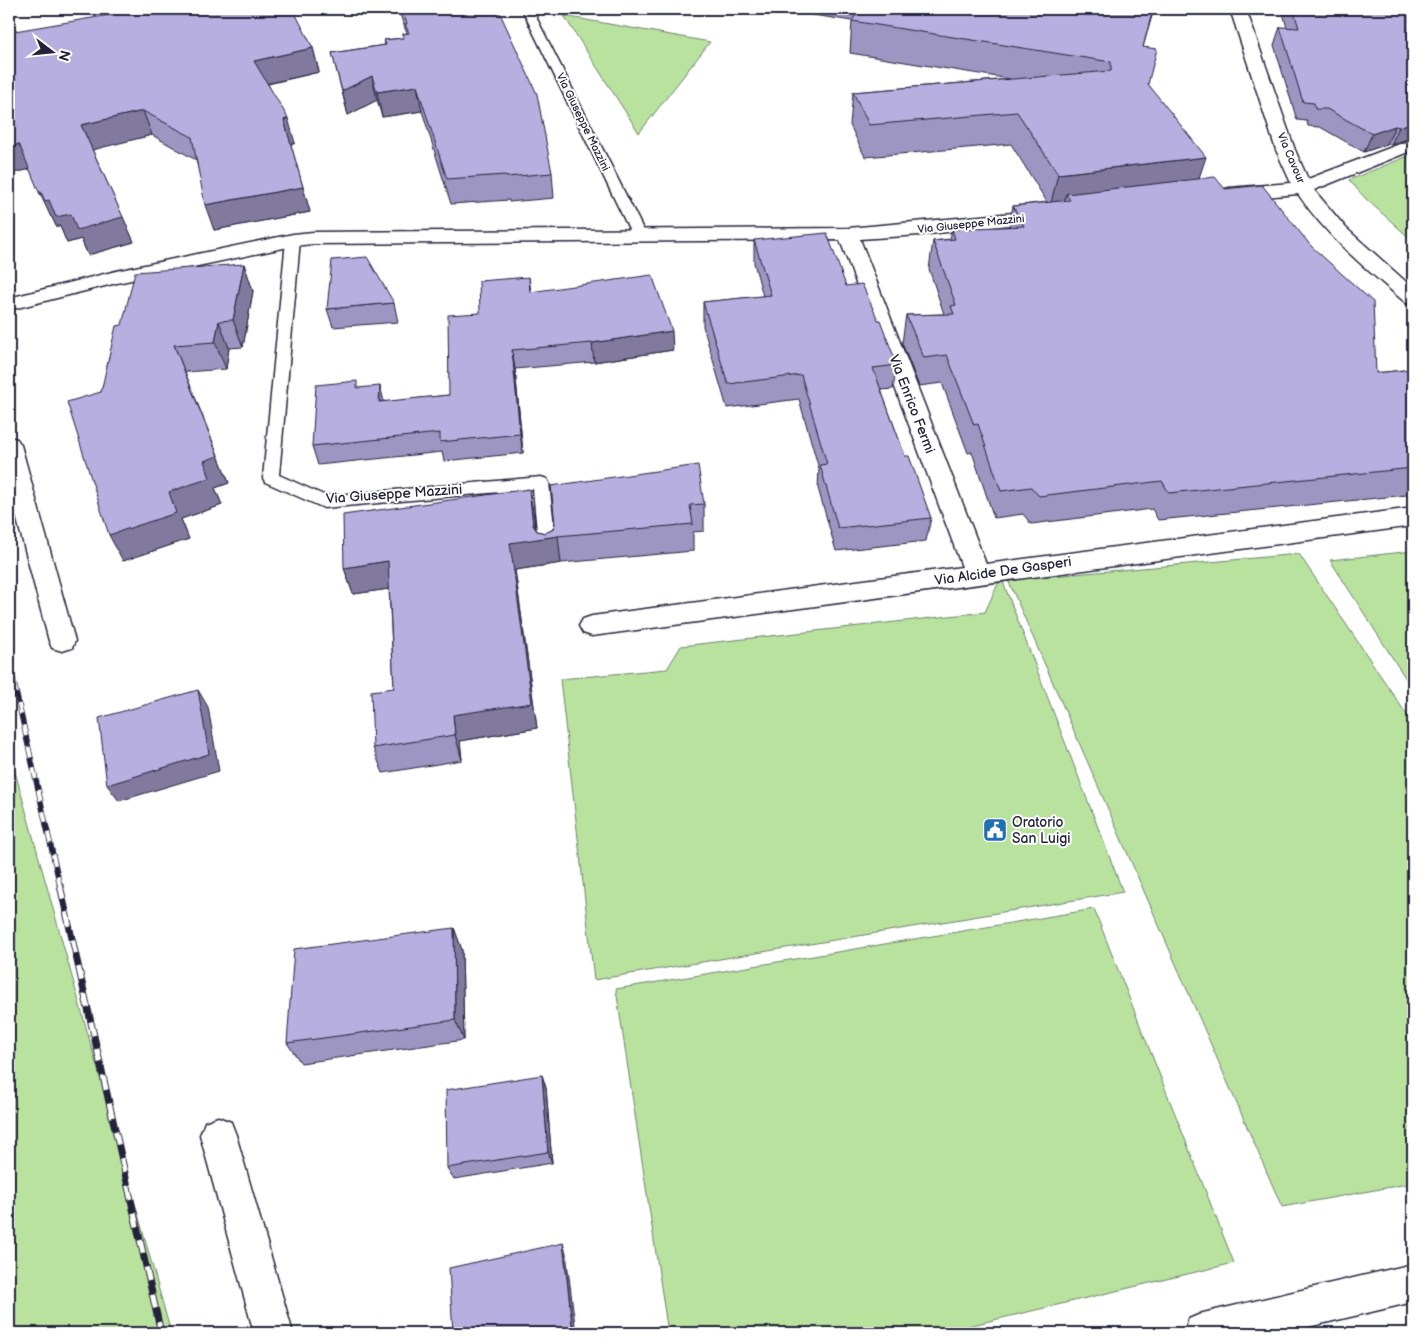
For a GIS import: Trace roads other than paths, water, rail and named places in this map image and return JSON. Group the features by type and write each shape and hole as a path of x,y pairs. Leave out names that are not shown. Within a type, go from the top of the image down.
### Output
{"street":[{"name":"Via Cavour","path":"1238,9 1282,140 1303,188 1325,216 1376,268 1413,299"},
{"path":"1208,196 1303,188 1413,144"},
{"name":"Via Giuseppe Mazzini","path":"9,304 116,277 293,240 329,237 848,234 920,229 1070,213"},
{"name":"Via Enrico Fermi","path":"848,234 977,574"},
{"path":"9,445 62,641"},
{"name":"Via Alcide De Gasperi","path":"592,626 1413,517"},
{"path":"218,1135 274,1333"},
{"path":"1203,1333 1413,1283"}],"lane":[{"name":"Via Giuseppe Mazzini","path":"527,9 639,235"},
{"name":"Via Giuseppe Mazzini","path":"293,240 271,478 324,502 541,483 548,552"}],"railway":[{"path":"9,661 60,886"},
{"path":"60,885 161,1333"}],"place":[{"name":"Oratorio San Luigi","path":"995,830"}]}
